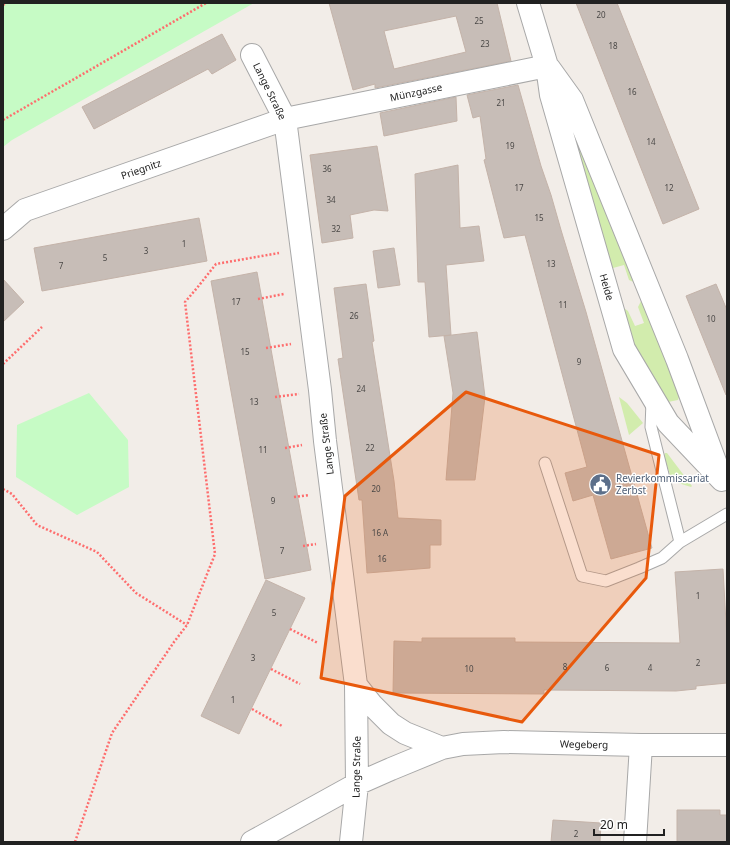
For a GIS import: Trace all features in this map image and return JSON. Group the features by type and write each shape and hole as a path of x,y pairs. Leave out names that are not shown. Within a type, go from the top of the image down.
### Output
{"street":[{"name":"Heide","path":"528,3 547,66 551,95 624,348 668,423 724,484"},
{"name":"Lange Straße","path":"252,55 286,119 356,685 357,784 351,842"},
{"name":"Heide","path":"547,66 572,100 677,360 724,484"},
{"name":"Münzgasse","path":"286,119 547,66"},
{"name":"Priegnitz","path":"3,230 25,210 286,119"},
{"path":"356,685 391,724 405,733 442,748"},
{"name":"Wegeberg","path":"252,842 357,784 442,748 463,744 504,742 727,745"},
{"path":"635,842 641,745"}],"lane":[{"path":"652,396 651,427 680,542"},
{"path":"546,463 582,576 606,581 662,558 680,542 727,514"}],"path":[{"path":"3,120 206,3"},
{"path":"75,842 112,734 174,642 187,626 214,554 186,302 216,264 302,249"},
{"path":"258,299 276,295"},
{"path":"3,364 42,326"},
{"path":"266,348 287,344"},
{"path":"275,397 289,395"},
{"path":"285,448 298,446"},
{"path":"3,489 12,494 37,525 96,552 136,593 187,626"},
{"path":"294,497 308,495"},
{"path":"303,546 316,544"},
{"path":"290,629 318,643"},
{"path":"271,669 300,684"},
{"path":"252,709 282,726"}],"highlighted area":[{"path":"466,392 659,455 646,578 522,722 321,678 345,496"}],"green space":[{"path":"3,3 254,3 12,140 3,147"},
{"path":"568,112 638,284 629,280 624,265 613,268 616,282 615,293 589,200"},
{"path":"643,297 680,394 678,400 668,402 635,351 618,304 628,311 635,326 644,323 638,307"},
{"path":"89,393 128,440 129,487 77,515 16,477 17,425"},
{"path":"619,397 627,403 643,423 629,435"},
{"path":"665,453 667,453 692,486 691,487 672,481 664,456"}],"building":[{"path":"329,3 497,3 511,61 375,88 375,84 353,90","holes":["456,16 466,52 394,69 384,31"]},
{"path":"576,3 617,3 699,209 663,224"},
{"path":"222,34 236,60 212,74 208,69 94,129 82,107"},
{"path":"518,85 541,166 586,312 652,548 611,559 593,495 573,501 565,473 587,467 525,235 504,238 484,160 486,159 480,116 473,118 467,95"},
{"path":"456,97 457,121 384,136 380,113"},
{"path":"377,146 388,211 374,210 350,215 353,238 322,243 310,155"},
{"path":"458,165 460,228 479,226 484,261 446,265 451,335 429,337 425,282 418,282 415,174"},
{"path":"199,218 207,261 42,291 34,248"},
{"path":"394,248 400,285 378,288 373,251"},
{"path":"257,272 311,570 265,579 211,281"},
{"path":"3,279 24,302 3,322"},
{"path":"366,284 374,341 372,342 394,481 398,518 441,520 441,545 430,545 430,568 367,573 362,500 359,500 338,359 343,358 334,288"},
{"path":"716,284 727,310 727,395 686,296"},
{"path":"477,332 485,397 475,480 446,480 453,393 444,336"},
{"path":"723,569 727,641 727,683 696,686 696,689 676,691 544,690 544,694 393,693 394,641 422,642 422,638 515,638 515,642 680,643 675,572"},
{"path":"266,580 305,598 239,734 201,716"},
{"path":"677,810 720,810 720,815 727,815 727,842 677,842"},
{"path":"553,820 601,823 600,842 551,842"}],"place":[{"name":"Revierkommissariat Zerbst","path":"601,484"}]}
